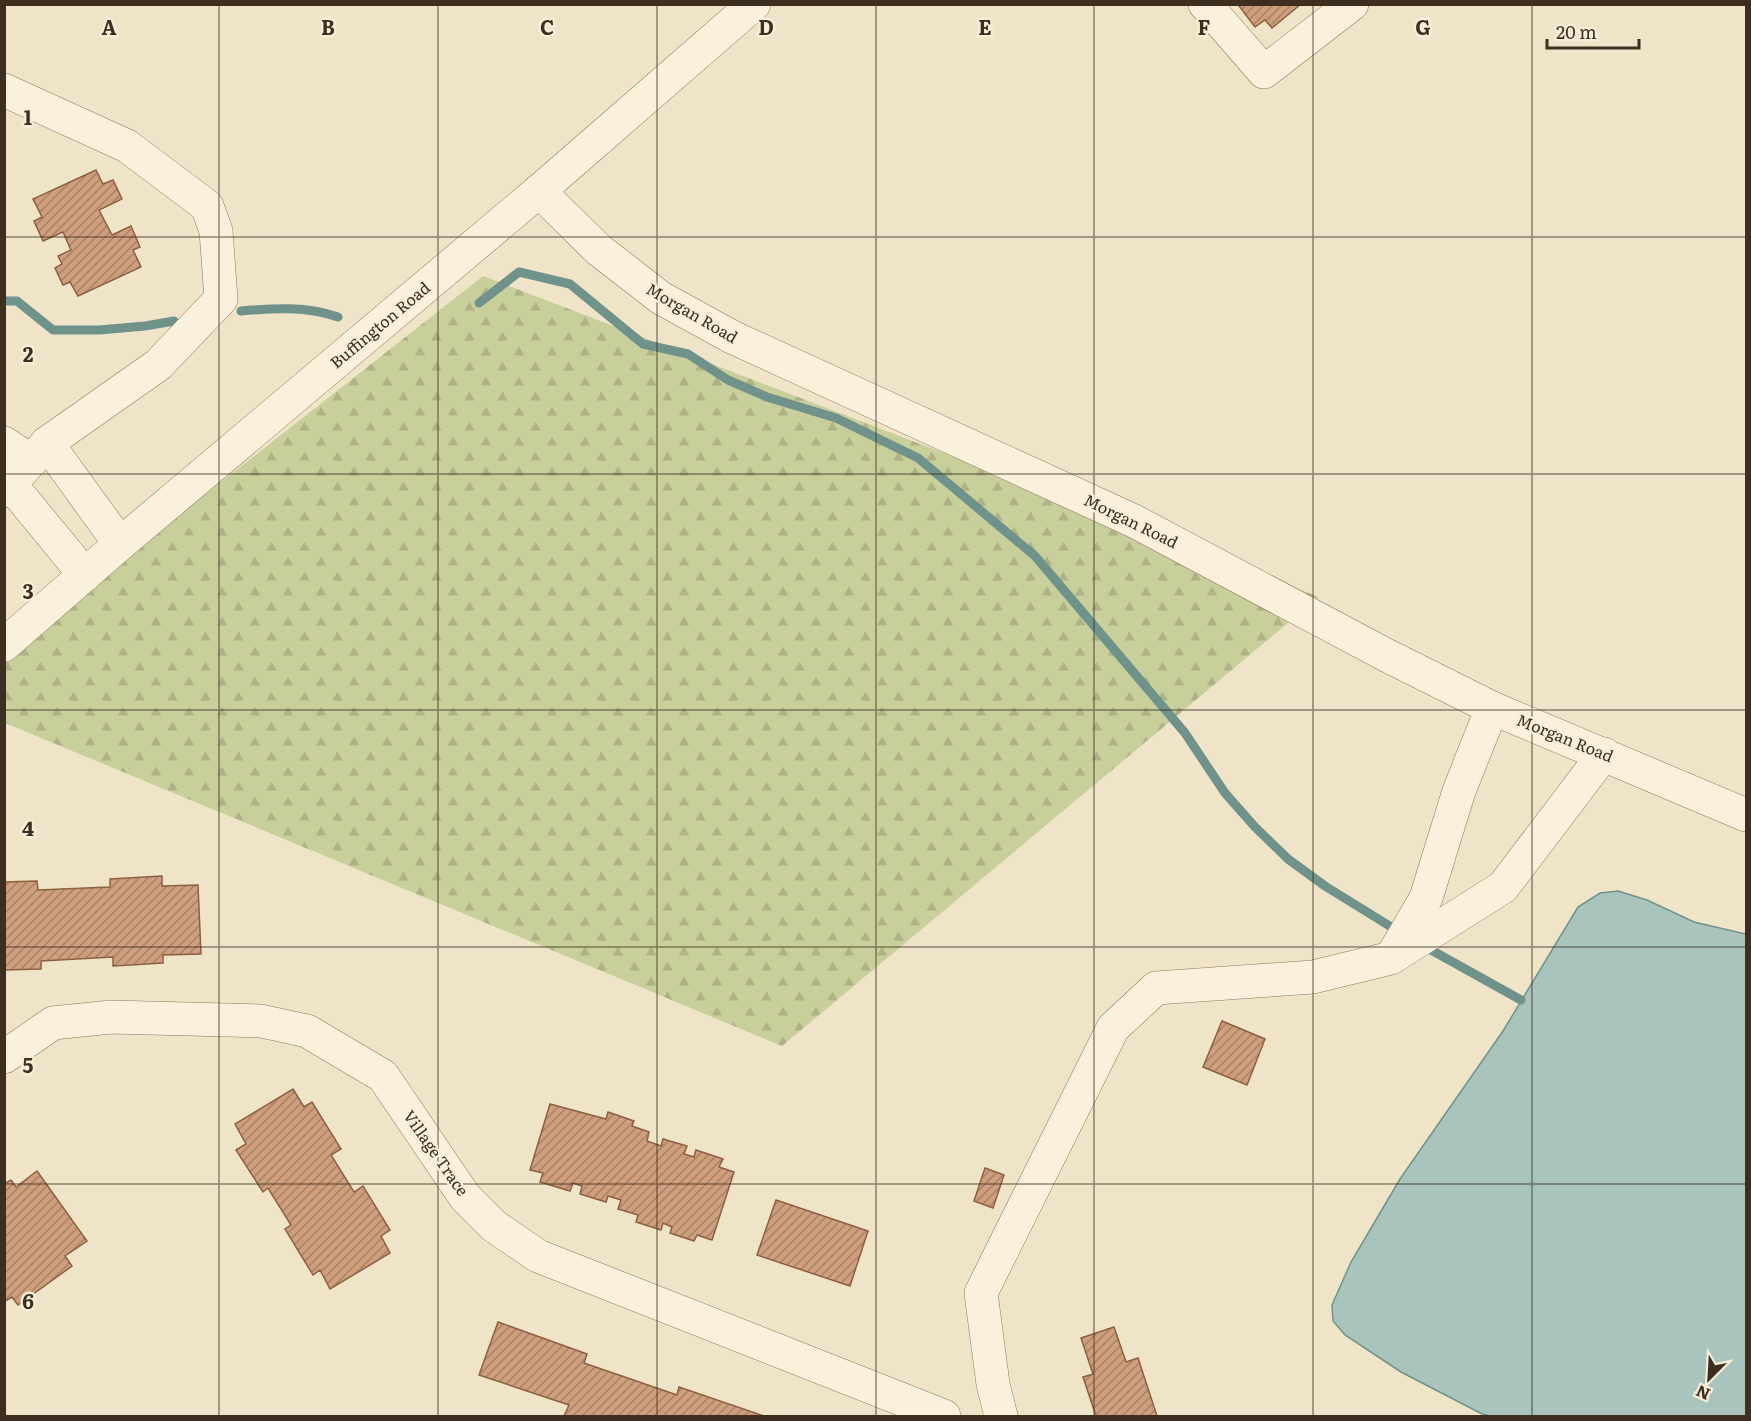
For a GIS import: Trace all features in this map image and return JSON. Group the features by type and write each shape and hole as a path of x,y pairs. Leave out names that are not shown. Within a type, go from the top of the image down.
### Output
{"street":[{"name":"Buffington Road","path":"4,645 754,4"},
{"path":"1205,4 1264,72 1352,4"},
{"path":"4,90 127,146 207,206 216,231 221,299 158,365 39,452 8,488 85,575"},
{"name":"Morgan Road","path":"539,190 599,250 661,298 732,337 1134,521 1386,655 1492,708 1746,815"},
{"path":"4,443 39,452 120,544"},
{"path":"1391,957 1426,898 1459,791 1492,708"},
{"path":"1001,1416 993,1384 981,1293 1113,1028 1156,988 1313,977 1391,957 1503,887 1604,754"},
{"name":"Village Trace","path":"13,1051 53,1023 111,1017 261,1021 307,1031 383,1076 465,1197 494,1226 538,1256 944,1416"}],"green space":[{"path":"483,276 1319,597 782,1046 5,723 5,652"}],"water":[{"path":"1618,891 1647,900 1694,922 1746,934 1746,1416 1490,1416 1482,1414 1401,1372 1345,1335 1333,1321 1332,1305 1351,1262 1400,1179 1503,1031 1578,907 1600,893"}],"building":[{"path":"1242,4 1301,4 1272,28 1265,20 1255,27 1239,6"},
{"path":"96,170 103,184 113,180 122,199 99,210 112,235 131,226 140,247 133,250 141,267 78,296 70,282 63,285 55,268 62,264 58,256 71,250 63,232 43,241 34,221 42,217 33,199"},
{"path":"162,876 162,886 198,885 201,954 163,955 163,963 113,966 113,957 41,961 41,969 4,970 4,882 37,881 38,890 110,887 110,879"},
{"path":"1222,1021 1265,1039 1247,1085 1203,1067"},
{"path":"293,1089 304,1107 312,1102 341,1149 331,1155 354,1192 363,1186 390,1230 381,1236 390,1253 330,1289 320,1270 313,1275 285,1229 291,1225 268,1188 263,1192 236,1150 246,1144 235,1124"},
{"path":"550,1104 606,1119 608,1112 634,1121 632,1126 649,1132 647,1141 661,1146 663,1139 687,1146 684,1154 694,1157 696,1150 723,1159 719,1167 734,1172 712,1240 697,1235 694,1241 670,1233 672,1227 663,1223 661,1230 636,1222 638,1215 618,1209 621,1200 608,1196 606,1202 580,1194 582,1186 573,1183 570,1191 540,1182 543,1173 530,1170"},
{"path":"985,1168 1004,1175 993,1208 974,1201"},
{"path":"37,1171 87,1241 65,1256 72,1266 18,1305 12,1297 4,1302 4,1184 11,1180 16,1187"},
{"path":"776,1200 868,1231 850,1286 757,1255"},
{"path":"498,1322 587,1354 584,1363 677,1395 679,1387 764,1416 564,1416 569,1405 479,1375"},
{"path":"1114,1327 1126,1362 1138,1358 1157,1416 1096,1416 1083,1377 1093,1374 1081,1338"}],"waterway":[{"path":"479,303 519,272 570,284 643,344 688,354 728,380 767,397 836,418 918,458 1035,556 1185,733 1225,793 1255,827 1288,859 1325,886 1401,933"},
{"path":"4,301 17,301 53,330 99,330 174,321"},
{"path":"241,311 302,309 338,317"},
{"path":"1424,946 1521,1000"}]}
